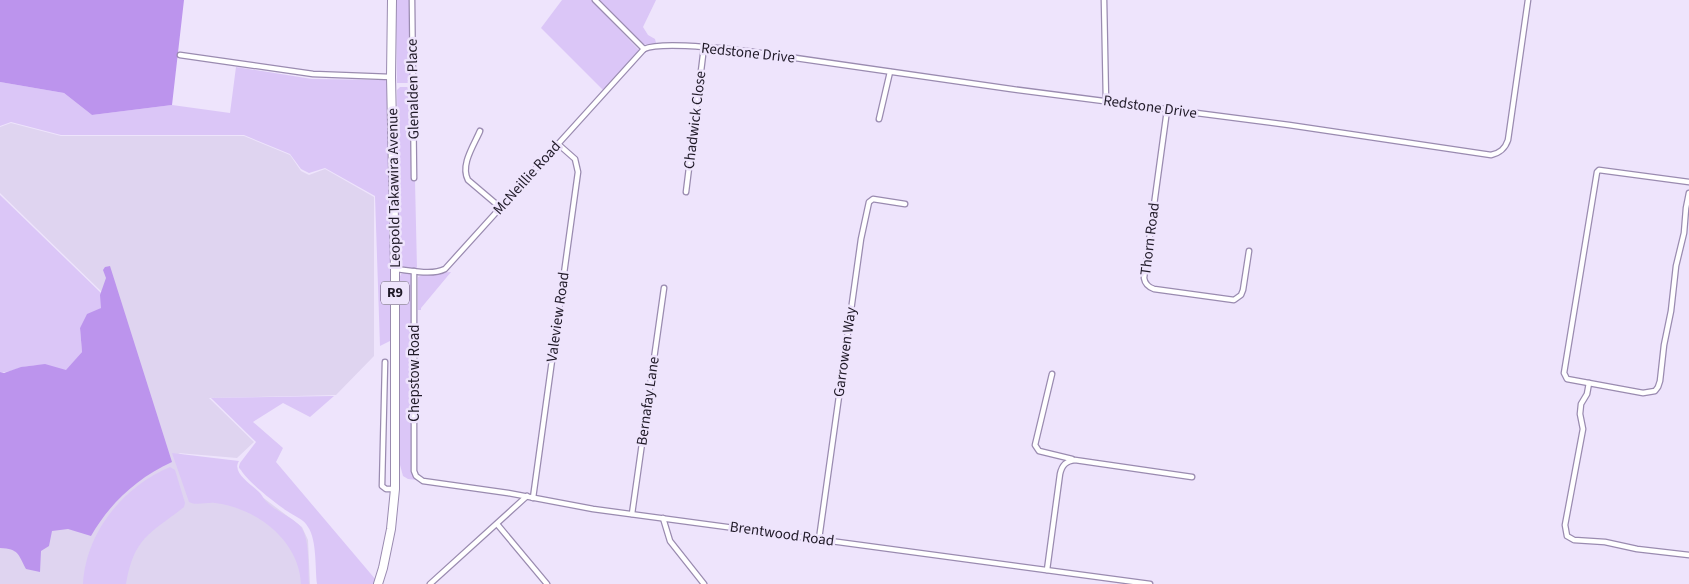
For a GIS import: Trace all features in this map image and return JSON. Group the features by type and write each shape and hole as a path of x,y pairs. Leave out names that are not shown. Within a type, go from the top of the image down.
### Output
{"highway":[{"name":"Leopold Takawira Avenue","path":"378,584 391,529 395,489 392,0"}],"street":[{"name":"Glenalden Place","path":"412,0 414,178"},
{"path":"595,0 644,49"},
{"path":"1104,0 1106,101"},
{"name":"Redstone Drive","path":"644,49 658,46 704,47 747,51 1167,110 1289,125 1491,155 1501,151 1508,140 1528,0"},
{"name":"Chadwick Close","path":"686,192 704,47"},
{"name":"McNeillie Road","path":"395,269 430,272 445,269 644,49"},
{"path":"180,55 313,74 391,77"},
{"path":"879,119 890,72"},
{"name":"Thorn Road","path":"1167,110 1144,278 1147,286 1154,289 1234,300 1241,295 1243,290 1249,251"},
{"path":"480,131 465,166 465,174 468,180 501,208"},
{"name":"Valeview Road","path":"530,497 578,172 575,159 558,144"},
{"path":"1689,182 1599,170 1597,172 1564,373 1567,379 1643,393 1652,392 1658,388 1689,193"},
{"name":"Garrowen Way","path":"818,539 861,239 869,202 873,199 905,204"},
{"name":"Chepstow Road","path":"414,271 414,471 416,476"},
{"name":"Bernafay Lane","path":"632,514 664,288"},
{"path":"385,362 382,486 386,489 395,489"},
{"path":"1052,374 1035,445 1039,451 1075,460 1192,477"},
{"path":"1589,383 1587,394 1581,404 1580,414 1583,429 1565,525 1567,536 1574,540 1605,542 1637,549 1689,555"},
{"path":"1047,570 1060,471 1068,461 1075,460"},
{"name":"Brentwood Road","path":"416,476 423,481 530,497 592,509 1150,584"},
{"path":"430,584 496,524 530,497"},
{"path":"663,518 668,535 675,548 704,584"},
{"path":"496,524 547,584"}],"shaded area":[{"path":"0,0 184,0 172,105 92,115 64,93 0,82"},
{"path":"396,0 411,0 411,81 409,83 397,83"},
{"path":"562,0 591,0 639,50 603,90 541,28"},
{"path":"598,0 656,0 643,27 648,35 655,39 656,43 654,45 641,44"},
{"path":"236,67 312,79 385,80 388,82 392,340 380,346 375,196 325,168 309,173 301,169 290,154 244,135 61,135 11,122 0,126 0,82 64,93 92,115 172,105 230,113"},
{"path":"400,87 408,87 411,90 417,269 402,269 399,265 397,90"},
{"path":"11,123 61,136 244,136 290,155 301,171 309,175 325,169 374,197 374,356 336,395 209,398 254,442 237,458 178,453 249,487 302,527 308,540 310,584 0,584 0,431 83,412 105,295 0,193 0,127"},
{"path":"0,195 101,293 101,308 80,328 82,352 66,371 37,365 0,372"},
{"path":"110,266 172,462 159,468 125,493 98,524 91,536 68,529 52,531 49,546 41,551 40,572 26,569 17,553 0,548 0,372 4,373 21,367 45,364 66,370 82,352 80,328 87,314 101,308 100,295 106,278 103,270 105,267"},
{"path":"407,272 413,278 413,472 417,480 408,479 403,476 400,465 399,279 401,274"},
{"path":"451,272 421,310 418,310 418,277 424,274"},
{"path":"334,396 310,417 283,403 253,422 283,448 276,462 376,580 374,584 317,584 313,539 308,527 269,498 244,475 239,468 240,463 256,442 211,398"},
{"path":"172,453 239,461 237,465 240,474 271,506 294,520 304,532 307,546 309,584 301,584 298,568 284,540 260,519 230,506 215,503 195,504 189,502"},
{"path":"170,467 175,470 185,503 184,507 145,538 139,546 129,568 126,584 83,584 91,547 99,529 110,514 137,486"}]}
